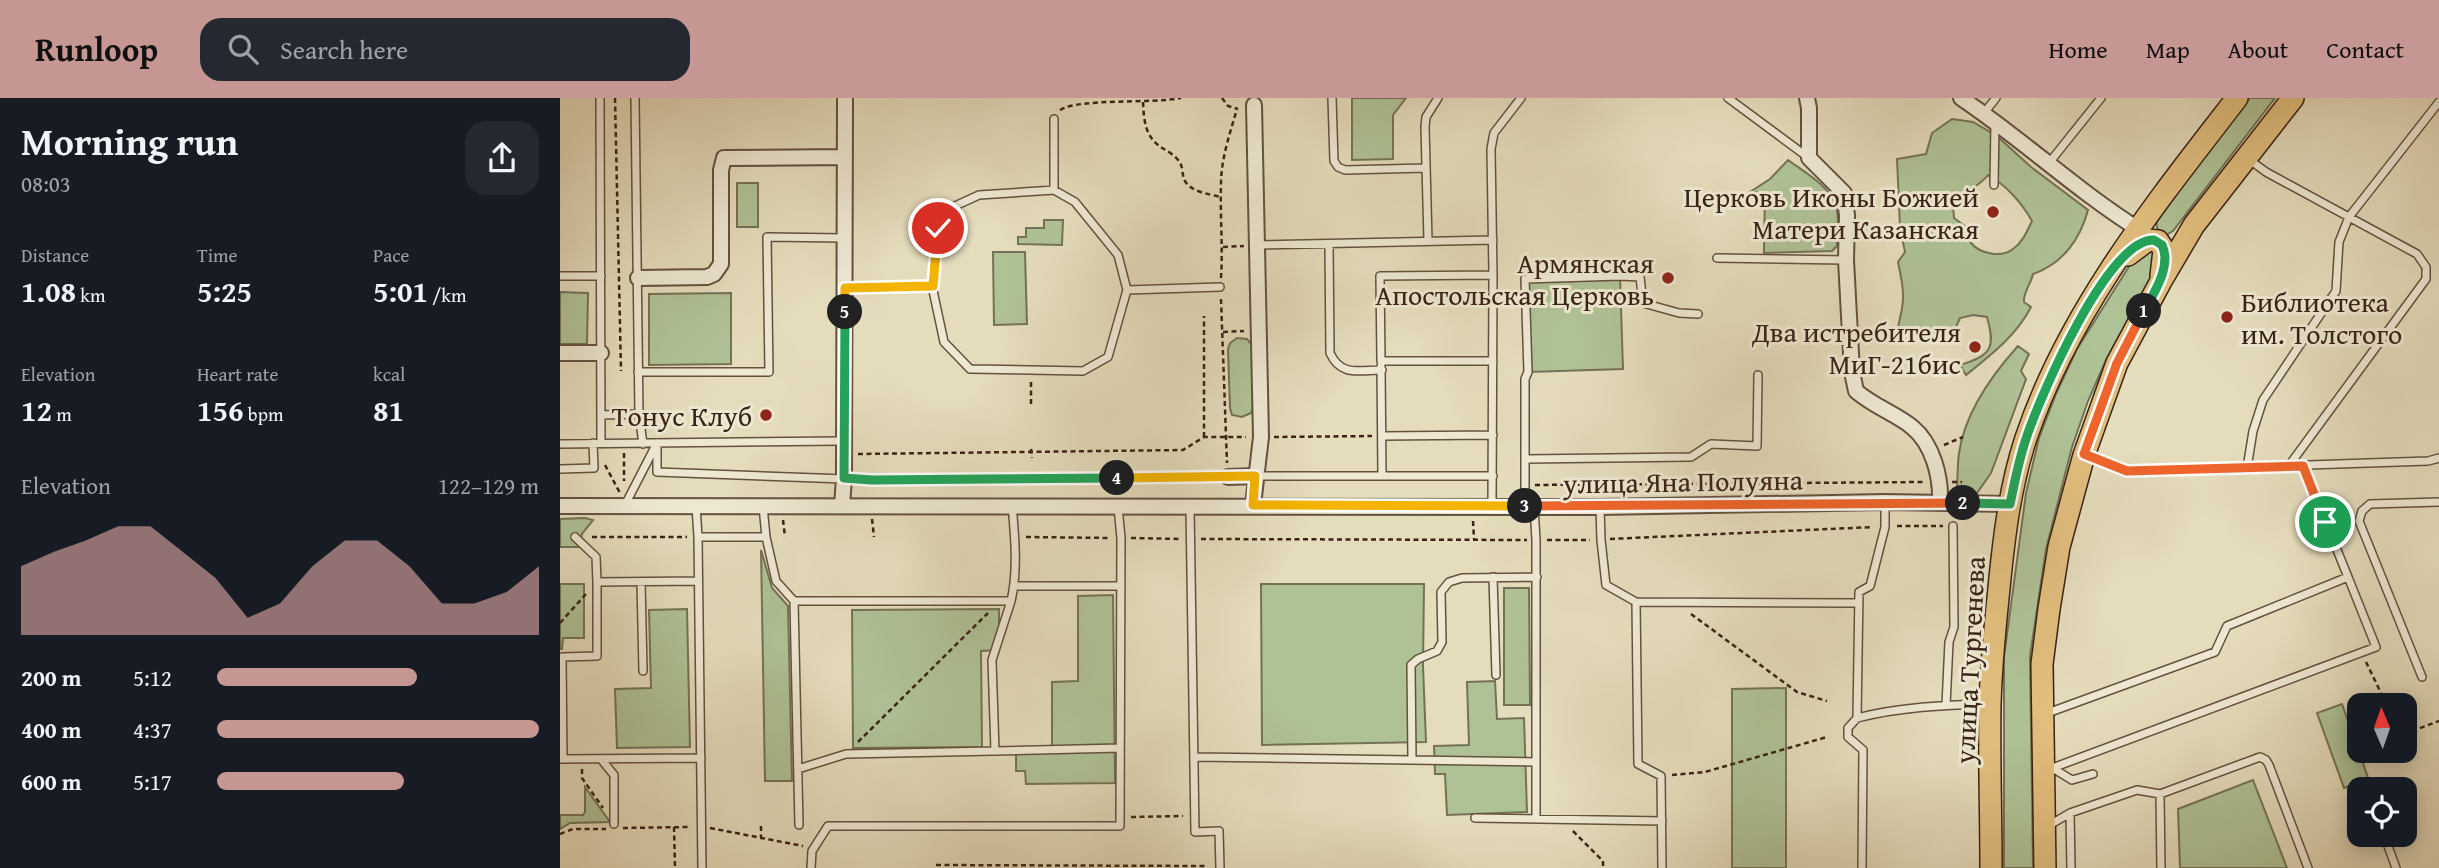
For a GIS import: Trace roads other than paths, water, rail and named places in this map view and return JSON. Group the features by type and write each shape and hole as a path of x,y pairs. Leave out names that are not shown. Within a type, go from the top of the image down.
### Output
{"main road":[{"name":"улица Тургенева","path":"1992,868 1990,704 1994,643 2003,544 2025,442 2067,342 2112,268 2141,243 2155,205 2237,98"},
{"path":"2045,868 2044,828 2049,770 2043,712 2042,664 2059,547 2084,454 2117,363 2161,281 2194,225 2293,98"},
{"path":"2155,205 2150,226 2157,237 2168,239 2194,225"},
{"path":"2146,235 2162,245 2164,250 2161,281"}],"street":[{"path":"842,506 845,98"},
{"path":"1807,98 1810,108 1809,158 1843,193 1847,215 1846,260 1852,372 1856,391 1872,404 1912,427 1931,451 1940,482 1940,502"},
{"path":"1961,98 2112,213 2146,235"},
{"path":"1253,505 1261,437 1254,105"},
{"path":"638,278 707,277 718,269 721,264 721,170 724,158 845,157"},
{"path":"560,354 601,353"},
{"path":"1228,477 1255,476"},
{"name":"улица Яна Полуяна","path":"560,506 1600,507 1885,502 2010,504"}],"lane":[{"path":"560,469 594,468 601,415 600,98"},
{"path":"635,98 638,372 643,444"},
{"path":"1332,98 1334,161 1338,167 1345,170 1426,168"},
{"path":"1429,241 1426,117 1438,98"},
{"path":"1492,506 1491,149 1494,133 1521,98"},
{"path":"1728,98 1809,158"},
{"path":"1993,185 1990,118 1996,98"},
{"path":"2049,163 2101,98"},
{"path":"2247,468 2253,431 2263,400 2336,291 2339,242 2349,217 2439,102"},
{"path":"1054,119 1054,191"},
{"path":"2247,158 2266,172 2417,254 2426,267 2426,279 2288,467"},
{"path":"1054,191 1075,202 1118,255 1128,290 1108,357 1083,371 970,369 944,342 933,286 938,228 955,206 979,195 1054,191"},
{"path":"638,372 769,372 767,237 845,239"},
{"path":"1257,245 1493,240"},
{"path":"1329,244 1330,353 1335,363 1345,370 1493,361"},
{"path":"1717,258 1846,260"},
{"path":"1382,476 1381,276 1493,275"},
{"path":"1536,819 1536,540 1526,485 1525,379 1528,372 1525,279 1620,275 1640,277 1643,303 1679,313 1698,314"},
{"path":"560,276 601,276"},
{"path":"845,288 933,286"},
{"path":"1128,290 1220,287"},
{"path":"1526,459 1691,457 1711,444 1757,446 1758,375"},
{"path":"601,415 639,414"},
{"path":"1382,436 1493,435"},
{"path":"560,443 843,448"},
{"path":"657,443 657,472 885,480 1228,477"},
{"path":"625,504 657,443"},
{"path":"2084,454 2127,471 2288,467 2428,461 2439,458"},
{"path":"2049,770 2376,647 2303,466"},
{"path":"1255,476 1493,476"},
{"path":"1857,718 1857,603 1859,592 1870,586 1885,527 1885,502"},
{"path":"2421,677 2359,521 2362,511 2370,504 2439,502"},
{"path":"995,751 992,660 1014,586 1012,505"},
{"path":"696,506 702,868"},
{"path":"763,506 766,537 776,581 794,601 799,825"},
{"path":"811,868 812,851 828,826 1120,826 1121,538 1118,506"},
{"path":"1190,506 1196,758 1195,832 1219,831 1220,868"},
{"path":"1600,507 1606,585 1636,602 1857,603"},
{"path":"1946,705 1949,642 1954,627 1953,526"},
{"path":"575,537 596,557 597,656 562,657 561,759 701,758"},
{"path":"698,537 766,537"},
{"path":"1493,577 1496,675"},
{"path":"1412,760 1411,665 1437,651 1442,642 1441,592 1448,582 1462,578 1536,577"},
{"path":"2043,712 2053,711 2215,652 2227,626 2348,577"},
{"path":"597,582 698,581"},
{"path":"641,582 643,671"},
{"path":"1014,586 1121,586"},
{"path":"794,601 1010,601"},
{"path":"1636,602 1639,764 1661,776 1661,868"},
{"path":"1861,868 1863,750 1848,737 1848,728 1857,718 1882,712 1946,705 1990,704"},
{"path":"798,769 846,754 1120,748"},
{"path":"1196,758 1536,762"},
{"path":"2044,828 2070,813 2137,790 2160,794 2255,758 2266,760 2308,868"},
{"path":"601,759 614,775 613,826"},
{"path":"2049,770 2072,780 2093,774"},
{"path":"2160,794 2161,868"},
{"path":"2070,813 2074,824 2071,868"},
{"path":"1475,818 1662,821"},
{"path":"2388,847 2396,868"}],"place":[{"name":"Церковь Иконы Божией Матери Казанская","path":"1993,212"},
{"name":"Армянская Апостольская Церковь","path":"1668,278"},
{"name":"Библиотека им. Толстого","path":"2227,317"},
{"name":"Два истребителя МиГ-21бис","path":"1975,347"},
{"name":"Тонус Клуб","path":"766,415"}]}
